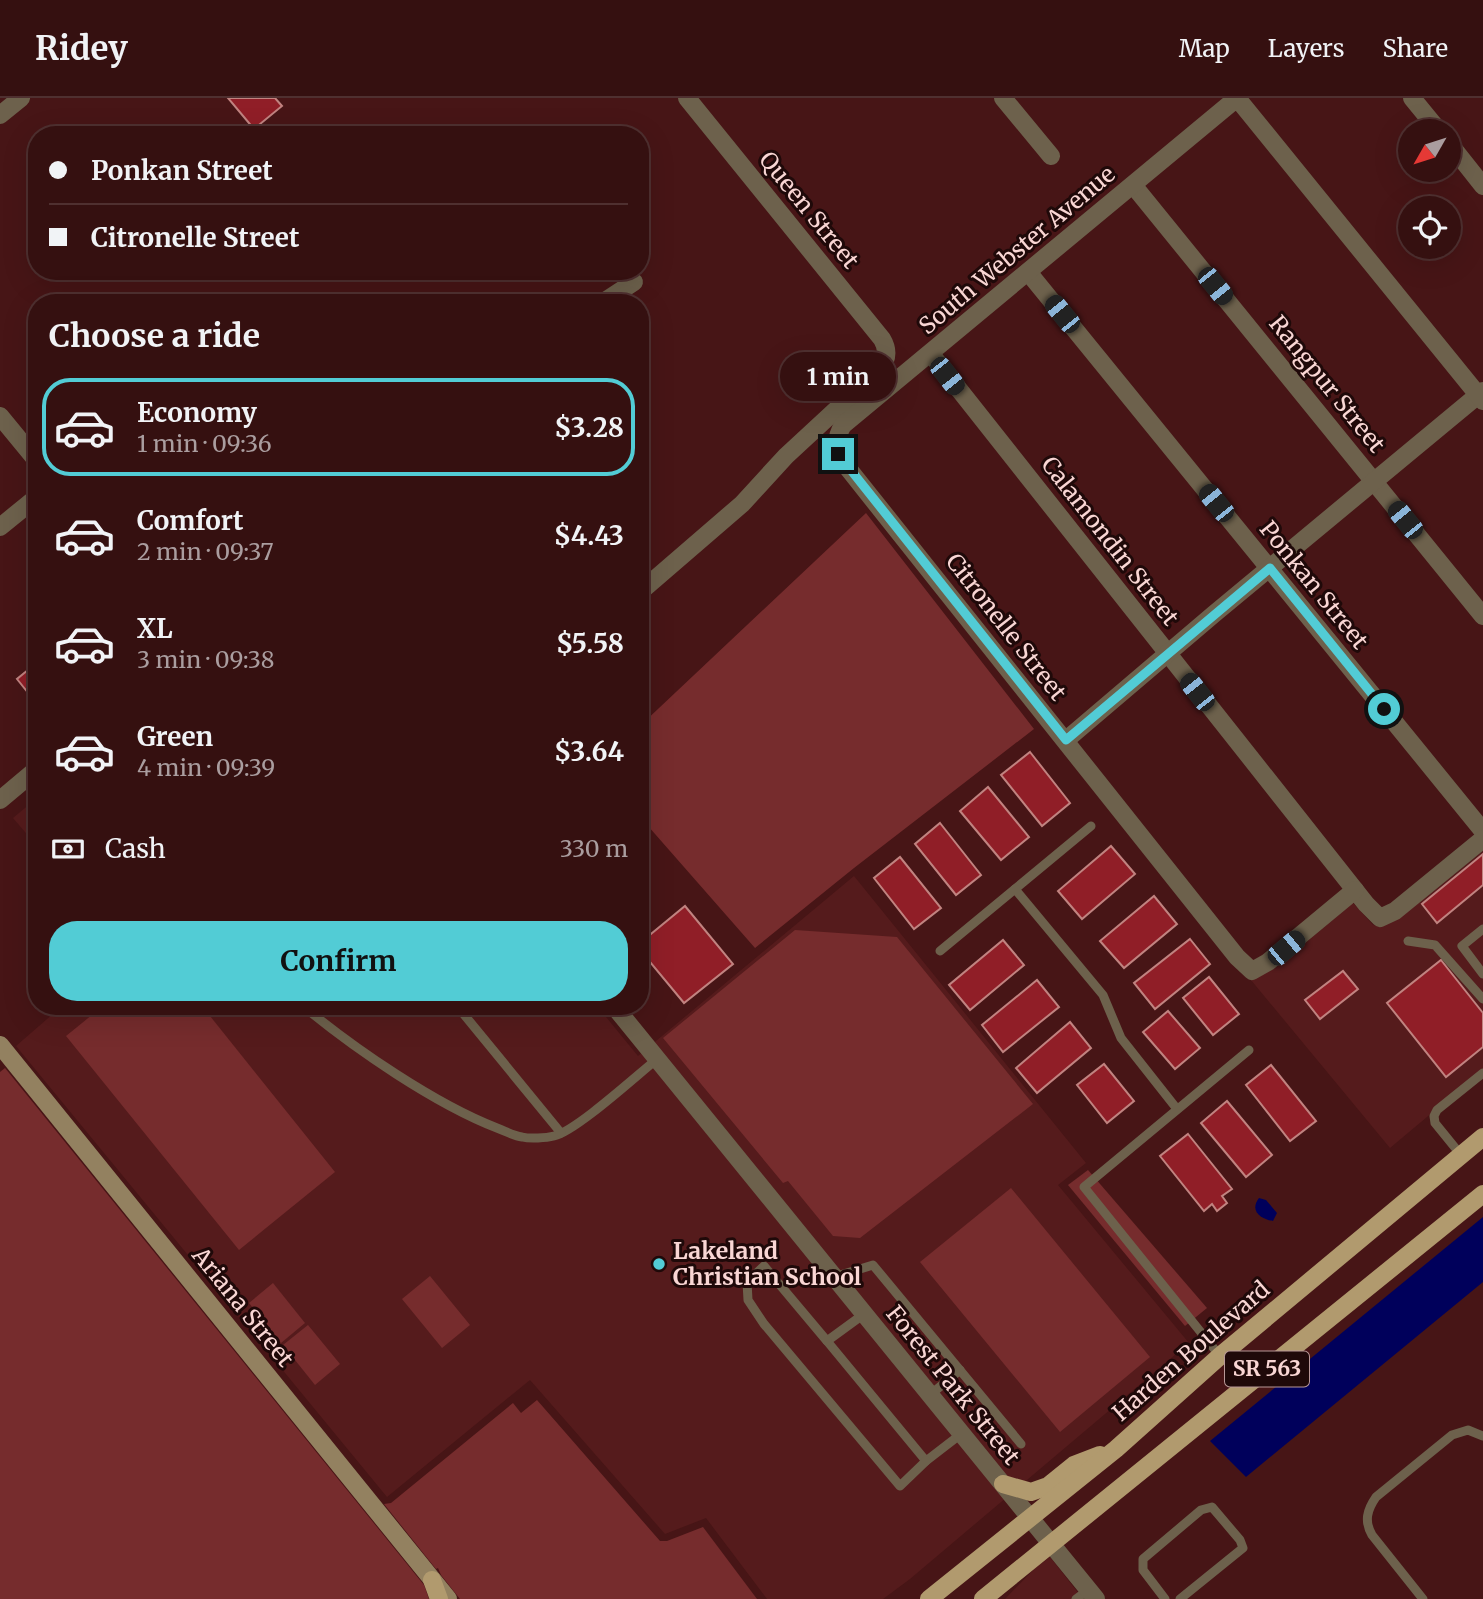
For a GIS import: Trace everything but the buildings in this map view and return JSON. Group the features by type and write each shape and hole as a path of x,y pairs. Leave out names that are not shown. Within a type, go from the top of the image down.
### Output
{"main road":[{"name":"Harden Boulevard","path":"929,1599 1031,1519 1220,1356 1483,1137"},
{"name":"SR 563","path":"983,1599 1483,1194"},
{"path":"1003,1484 1031,1493 1048,1486 1074,1465 1116,1448"},
{"path":"432,1580 439,1599"}],"street":[{"path":"0,115 21,98"},
{"name":"Queen Street","path":"649,584 742,504 786,456 880,369 887,347 687,98"},
{"path":"1003,98 1051,156"},
{"path":"1066,740 1374,481 1481,396 1237,98"},
{"name":"South Webster Avenue","path":"836,443 843,425 1237,98"},
{"path":"1412,98 1429,119"},
{"path":"1461,159 1483,186"},
{"name":"Rangpur Street","path":"1133,185 1483,616"},
{"name":"Ponkan Street","path":"1028,272 1483,831"},
{"path":"616,294 634,282"},
{"name":"Calamondin Street","path":"930,354 1354,890 1380,918 1395,911 1483,839"},
{"path":"0,416 28,450"},
{"name":"Citronelle Street","path":"836,443 843,463 1228,946 1252,971 1268,962 1354,890"},
{"path":"0,527 28,504"},
{"path":"0,800 28,777"},
{"name":"Forest Park Street","path":"621,1015 1052,1544 1087,1596"},
{"name":"Ariana Street","path":"0,1045 448,1599"}],"lane":[{"path":"940,951 1091,826"},
{"path":"1015,889 1102,995 1121,1038 1177,1109"},
{"path":"1483,929 1462,946 1483,974"},
{"path":"1408,941 1436,945 1483,999"},
{"path":"315,1015 427,1093 481,1122 522,1138 555,1136 561,1133 587,1116 656,1060"},
{"path":"464,1015 561,1133"},
{"path":"1220,1356 1084,1187 1249,1050"},
{"path":"1461,1155 1435,1123 1434,1116 1437,1110 1483,1073"},
{"path":"834,1277 873,1265 1021,1444"},
{"path":"926,1461 764,1266 747,1282 748,1300 764,1324 900,1486 926,1461 961,1434"},
{"path":"827,1341 864,1314"},
{"path":"930,1395 960,1370"},
{"path":"1423,1599 1367,1527 1369,1507 1376,1497 1452,1435 1468,1430 1483,1436"},
{"path":"1165,1599 1143,1570 1141,1562 1201,1510 1212,1507 1240,1540 1243,1548 1180,1599"}],"shaded area":[{"path":"866,513 1034,729 755,948 649,827 649,717"},
{"path":"28,806 28,836 13,818"},
{"path":"1483,851 1483,1070 1390,1148 1251,980 1274,969 1353,903 1373,925 1384,926 1400,917"},
{"name":"Lakeland Christian School","path":"854,876 1086,1163 1058,1185 1189,1343 883,1599 767,1599 706,1518 665,1534 530,1380 387,1497 16,1046 52,1015 604,1015 638,1056"},
{"path":"795,930 897,937 1033,1104 860,1238 833,1236 788,1181 783,1183 663,1038"},
{"path":"92,1015 209,1015 335,1172 239,1250 66,1036"},
{"path":"5,1068 424,1585 429,1599 0,1599 0,1072"},
{"path":"1088,1170 1207,1308 1185,1326 1068,1185"},
{"path":"1011,1188 1150,1357 1060,1432 920,1262"},
{"path":"1259,1198 1266,1200 1277,1213 1273,1221 1258,1214 1255,1207"},
{"path":"1483,1217 1483,1282 1246,1477 1210,1441"},
{"path":"430,1276 470,1325 442,1348 402,1299"},
{"path":"273,1283 305,1323 281,1343 249,1303"},
{"path":"308,1325 340,1364 315,1385 283,1345"},
{"path":"537,1400 660,1541 667,1541 703,1527 757,1599 460,1599 438,1568 436,1569 384,1504 391,1503 513,1403 521,1413"},
{"path":"1050,1557 1083,1599 1005,1599 1036,1567"}],"place":[{"name":"Lakeland Christian School","path":"659,1264"}],"route":[{"path":"838,454 1066,740 1270,568 1384,709"}]}
